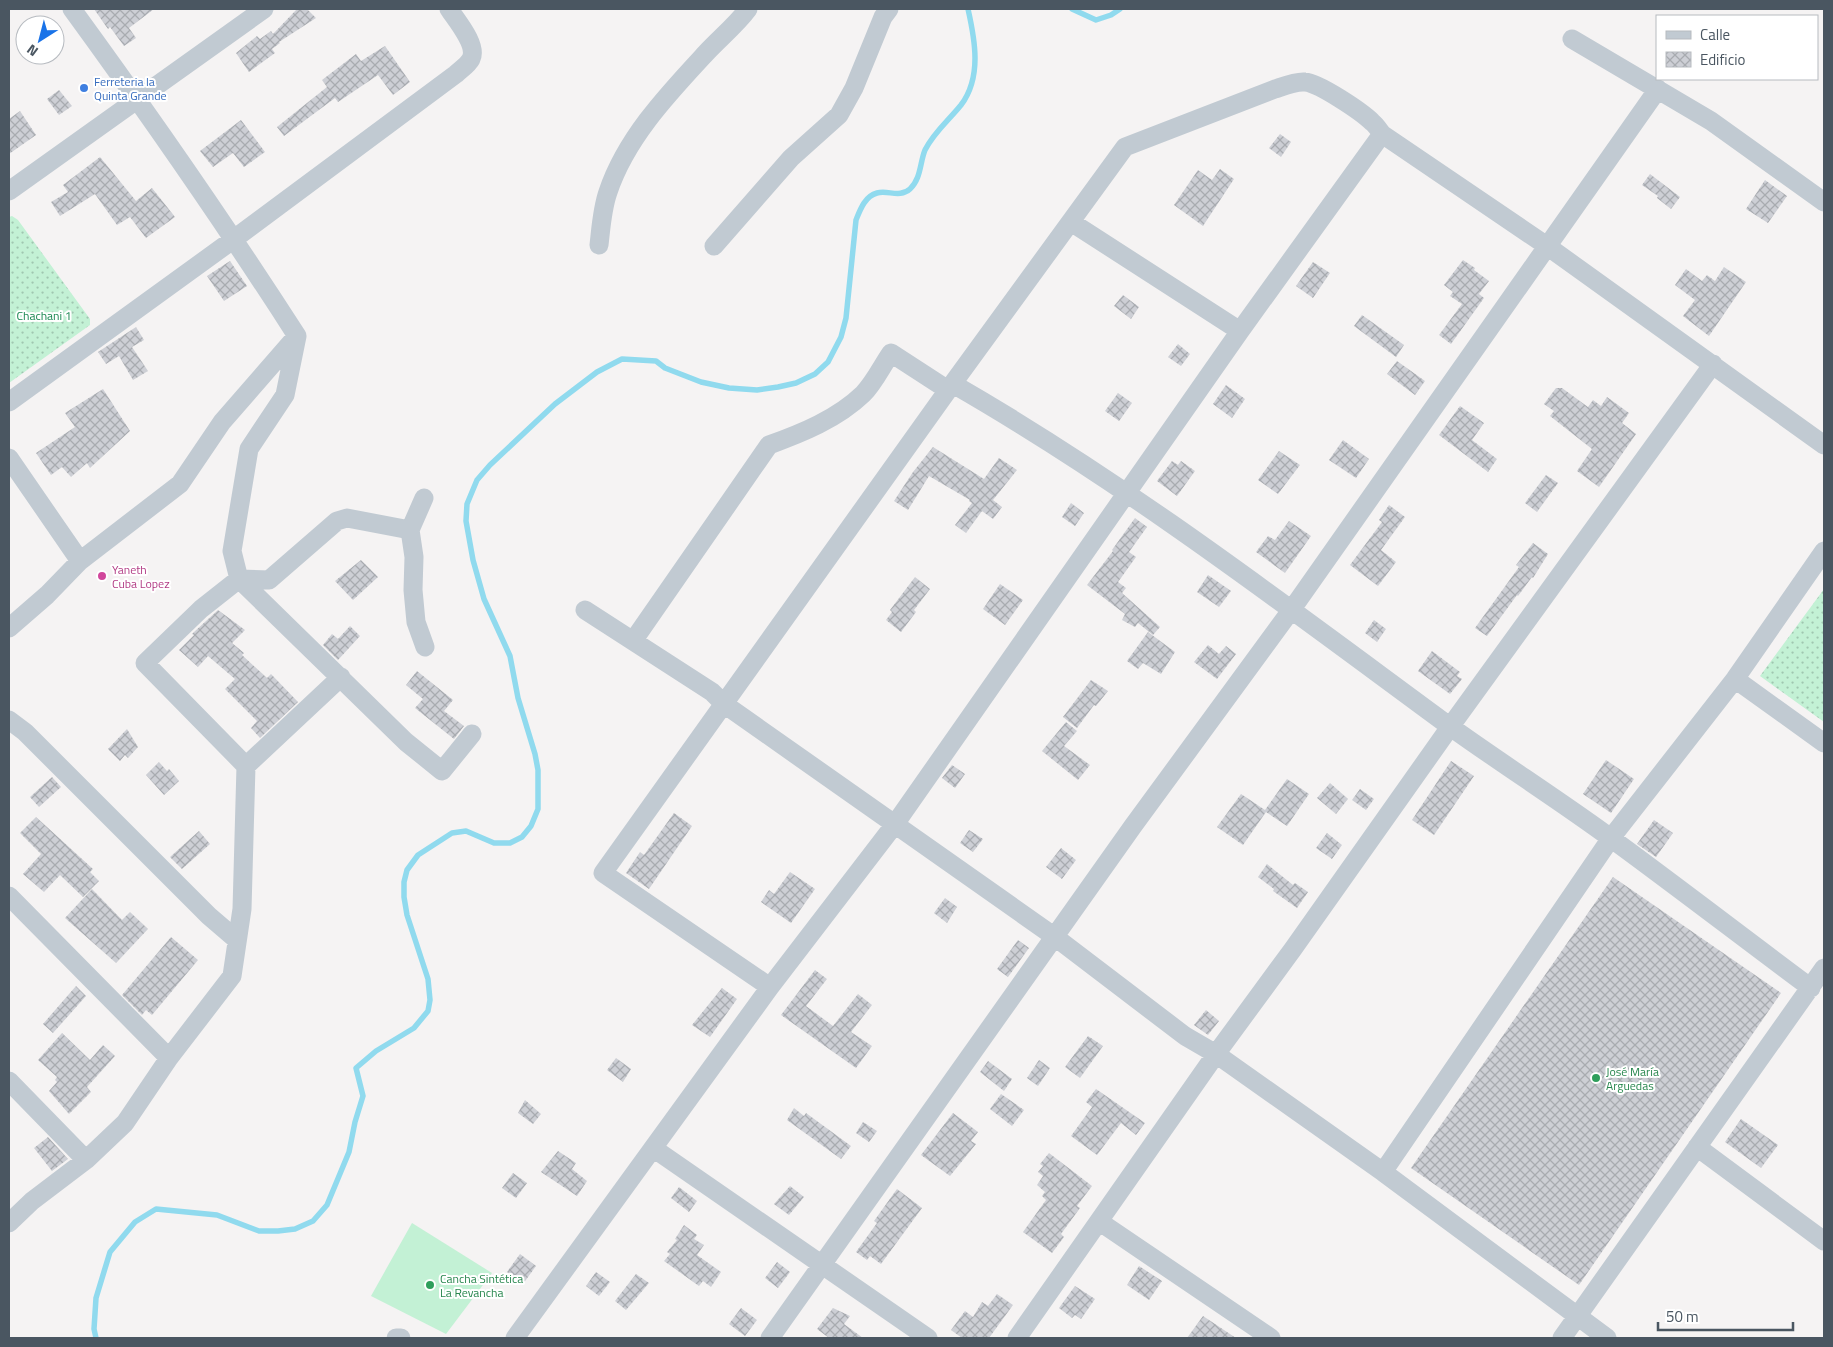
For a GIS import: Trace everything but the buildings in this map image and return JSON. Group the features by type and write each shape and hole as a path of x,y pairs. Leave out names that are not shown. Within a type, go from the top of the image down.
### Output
{"street":[{"path":"72,9 138,100 234,239 297,336 285,395 249,450 232,551 239,579 406,742 442,770 472,734"},
{"path":"9,192 264,9"},
{"path":"9,402 234,239 456,74 471,59 472,49 468,39 449,9"},
{"path":"714,246 791,158 839,115 854,88 889,9"},
{"path":"599,245 607,194 617,171 642,127 741,12"},
{"path":"1572,39 1711,121 1824,202"},
{"path":"770,987 603,873 950,387 1125,147 1275,88 1299,82 1316,85 1325,89 1372,122 1382,134 1547,246 1824,444"},
{"path":"770,1338 1139,818 1292,609 1658,89"},
{"path":"515,1338 770,987 895,824 1240,331 1382,134"},
{"path":"1071,222 1240,331"},
{"path":"9,628 48,595 80,561 180,484 222,422 297,336"},
{"path":"633,640 768,445 804,432 842,410 863,394 891,353 950,387 1004,413 1127,493 1292,609 1450,727 1611,838 1811,988"},
{"path":"1017,1338 1216,1054 1713,364"},
{"path":"9,458 80,561"},
{"path":"424,498 410,530 414,556 413,590 416,622 425,647"},
{"path":"246,766 145,663 201,609 239,579 269,580 336,521 347,518 410,530"},
{"path":"1383,1172 1611,838 1735,678 1824,552"},
{"path":"585,610 712,692 724,704 1055,938 1186,1036 1216,1054 1383,1172 1607,1338"},
{"path":"9,1223 32,1201 86,1160 125,1123 169,1058 232,976 242,909 246,766 341,677"},
{"path":"1735,678 1824,743"},
{"path":"9,720 25,732 209,916 237,940"},
{"path":"9,896 169,1058"},
{"path":"1562,1338 1824,968"},
{"path":"9,1081 86,1160"},
{"path":"1697,1147 1824,1241"},
{"path":"653,1148 928,1338"},
{"path":"1100,1222 1272,1338"},
{"path":"396,1338 401,1338"}],"green space":[{"name":"Chachani 1","path":"12,216 18,220 90,319 90,325 9,383 9,217"},
{"path":"1824,589 1824,722 1760,676"},
{"name":"Cancha Sintética La Revancha","path":"412,1223 492,1273 446,1334 371,1296"}],"waterway":[{"path":"96,1338 94,1329 96,1298 110,1252 135,1222 156,1209 217,1215 259,1231 278,1231 295,1229 313,1221 327,1205 349,1152 363,1096 356,1068 376,1051 414,1028 428,1011 430,1000 428,979 407,915 404,897 404,882 407,870 418,855 452,833 466,831 494,843 510,843 522,837 531,826 538,809 538,770 535,754 518,698 510,656 484,599 473,560 466,521 467,504 477,480 490,465 555,404 597,372 622,359 656,361 665,368 701,382 729,388 757,390 796,383 815,374 828,362 841,337 846,318 856,220 861,208 869,197 877,193 902,193 914,185 925,150 968,94 972,83 975,58 973,33 968,9"},
{"path":"1072,9 1096,20 1111,15 1120,9"}],"place":[{"name":"Ferreteria la Quinta Grande","path":"84,88"},
{"name":"Yaneth Cuba Lopez","path":"102,576"},
{"name":"José María Arguedas","path":"1596,1078"},
{"name":"Cancha Sintética La Revancha","path":"430,1285"}]}
